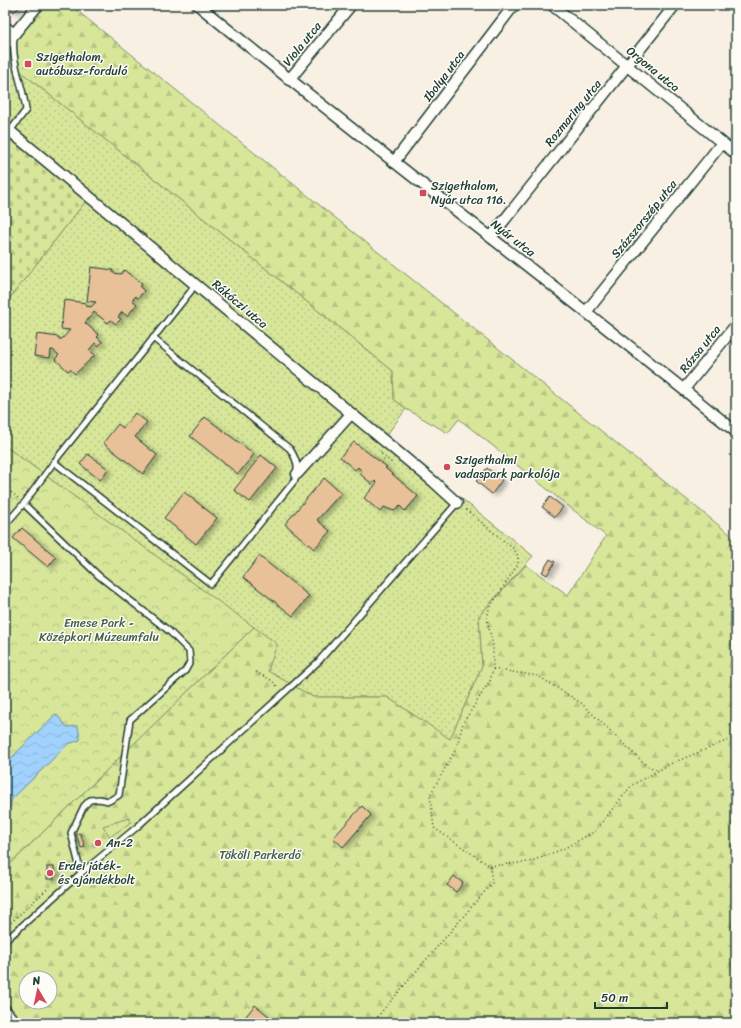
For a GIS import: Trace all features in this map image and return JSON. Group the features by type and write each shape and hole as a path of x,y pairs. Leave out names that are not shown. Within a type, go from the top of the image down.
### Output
{"street":[{"path":"5,45 38,5"},
{"name":"Nyár utca","path":"198,5 289,80 491,237 736,432"},
{"name":"Viola utca","path":"289,80 351,5"},
{"name":"Ibolya utca","path":"394,162 514,5"},
{"name":"Orgona utca","path":"552,5 736,154"},
{"name":"Rozmaring utca","path":"491,237 675,5"},
{"path":"5,27 14,34"},
{"name":"Rákóczi utca","path":"7,129 457,503"},
{"name":"Százszorszép utca","path":"586,312 722,143"},
{"name":"Rózsa utca","path":"684,390 736,325"},
{"path":"297,474 351,414"}],"lane":[{"path":"7,129 26,110 24,93 12,50 14,34"},
{"path":"5,525 26,505 54,462 191,291 194,283"},
{"path":"54,462 211,584 295,480 298,470 296,459 290,449 153,338"},
{"path":"5,941 81,872 137,827 318,662 457,503"},
{"path":"26,505 99,576 169,631 189,651 190,662 185,671 130,720 119,794 109,801 90,800 84,806 71,833 81,872"},
{"path":"5,1006 18,1023"}],"path":[{"path":"5,190 12,181"},
{"path":"381,462 385,458"},
{"path":"5,488 26,505"},
{"path":"457,503 514,549 518,556 518,564 514,573 489,609 487,620 493,646 493,669 490,681 463,723 456,749 430,795 434,828 490,866 529,862 563,850 594,832 632,785 659,770 736,737"},
{"path":"493,669 538,676 581,703 647,766 659,770"},
{"path":"256,672 271,680 283,693"},
{"path":"372,1023 492,883 490,866"},
{"path":"5,928 46,890 67,885"}],"green space":[{"name":"Tököli Parkerdő","path":"43,5 70,5 736,539 736,1023 5,1023 5,869 254,627 277,644 268,671 313,697 387,697 450,739 482,666 479,616 526,565 568,595 606,536 459,419 448,433 406,409 394,399 393,371 5,59 5,53"},
{"path":"5,59 393,371 394,399 406,409 385,437 533,556 479,616 482,666 450,740 387,697 313,697 267,671 276,644 5,446 5,304 89,197 5,132"},
{"path":"5,132 89,197 5,304"},
{"name":"Emese Park - Középkori Múzeumfalu","path":"5,446 254,627 5,869 5,821 12,799 68,744 80,740 78,726 67,727 56,714 5,764"},
{"path":"129,818 131,822 110,837 103,826"}],"water":[{"path":"56,714 67,727 78,726 80,740 68,744 12,799 5,821 5,764"}],"building":[{"path":"6,5 21,5 14,12"},
{"path":"91,267 113,270 113,273 121,274 124,270 142,284 140,287 144,291 138,298 136,296 132,300 137,304 127,316 122,312 118,317 121,319 116,324 111,320 108,323 94,312 85,323 99,335 97,337 102,342 98,346 95,343 89,350 95,355 75,374 70,369 68,371 55,359 59,355 53,350 51,350 50,358 34,356 37,334 59,337 59,339 62,339 70,330 61,329 64,300 86,303 86,306 91,307 96,302 87,301"},
{"path":"135,413 147,422 135,437 157,455 143,474 103,443 118,424 123,428"},
{"path":"205,417 254,454 238,474 190,436"},
{"path":"354,442 387,467 385,468 418,496 405,511 400,506 394,511 384,507 380,512 364,498 377,483 375,481 372,484 360,474 362,471 358,467 355,470 340,457"},
{"path":"88,454 108,469 100,480 80,464"},
{"path":"261,455 277,468 250,502 234,490"},
{"path":"487,468 502,480 492,494 476,481"},
{"path":"324,478 341,493 317,520 330,531 314,549 285,524"},
{"path":"184,492 217,518 196,544 164,518"},
{"path":"550,497 563,507 555,517 542,507"},
{"path":"22,528 56,557 48,567 13,538"},
{"path":"259,556 309,596 293,616 243,577"},
{"path":"550,559 555,562 547,575 542,572"},
{"path":"362,806 371,815 343,847 333,838"},
{"path":"80,833 85,847 81,848 76,834"},
{"name":"Erdei játék- és ajándékbolt","path":"47,867 54,867 54,879 47,879"},
{"path":"454,876 463,883 456,892 447,885"},
{"path":"255,1005 271,1018 267,1023 242,1021"}],"place":[{"name":"Szigethalom, autóbusz-forduló","path":"28,64"},
{"name":"Szigethalom, Nyár utca 116.","path":"423,193"},
{"name":"Szigethalmi vadaspark parkolója","path":"447,467"},
{"name":"An-2","path":"98,843"},
{"name":"Erdei játék- és ajándékbolt","path":"50,873"}]}
